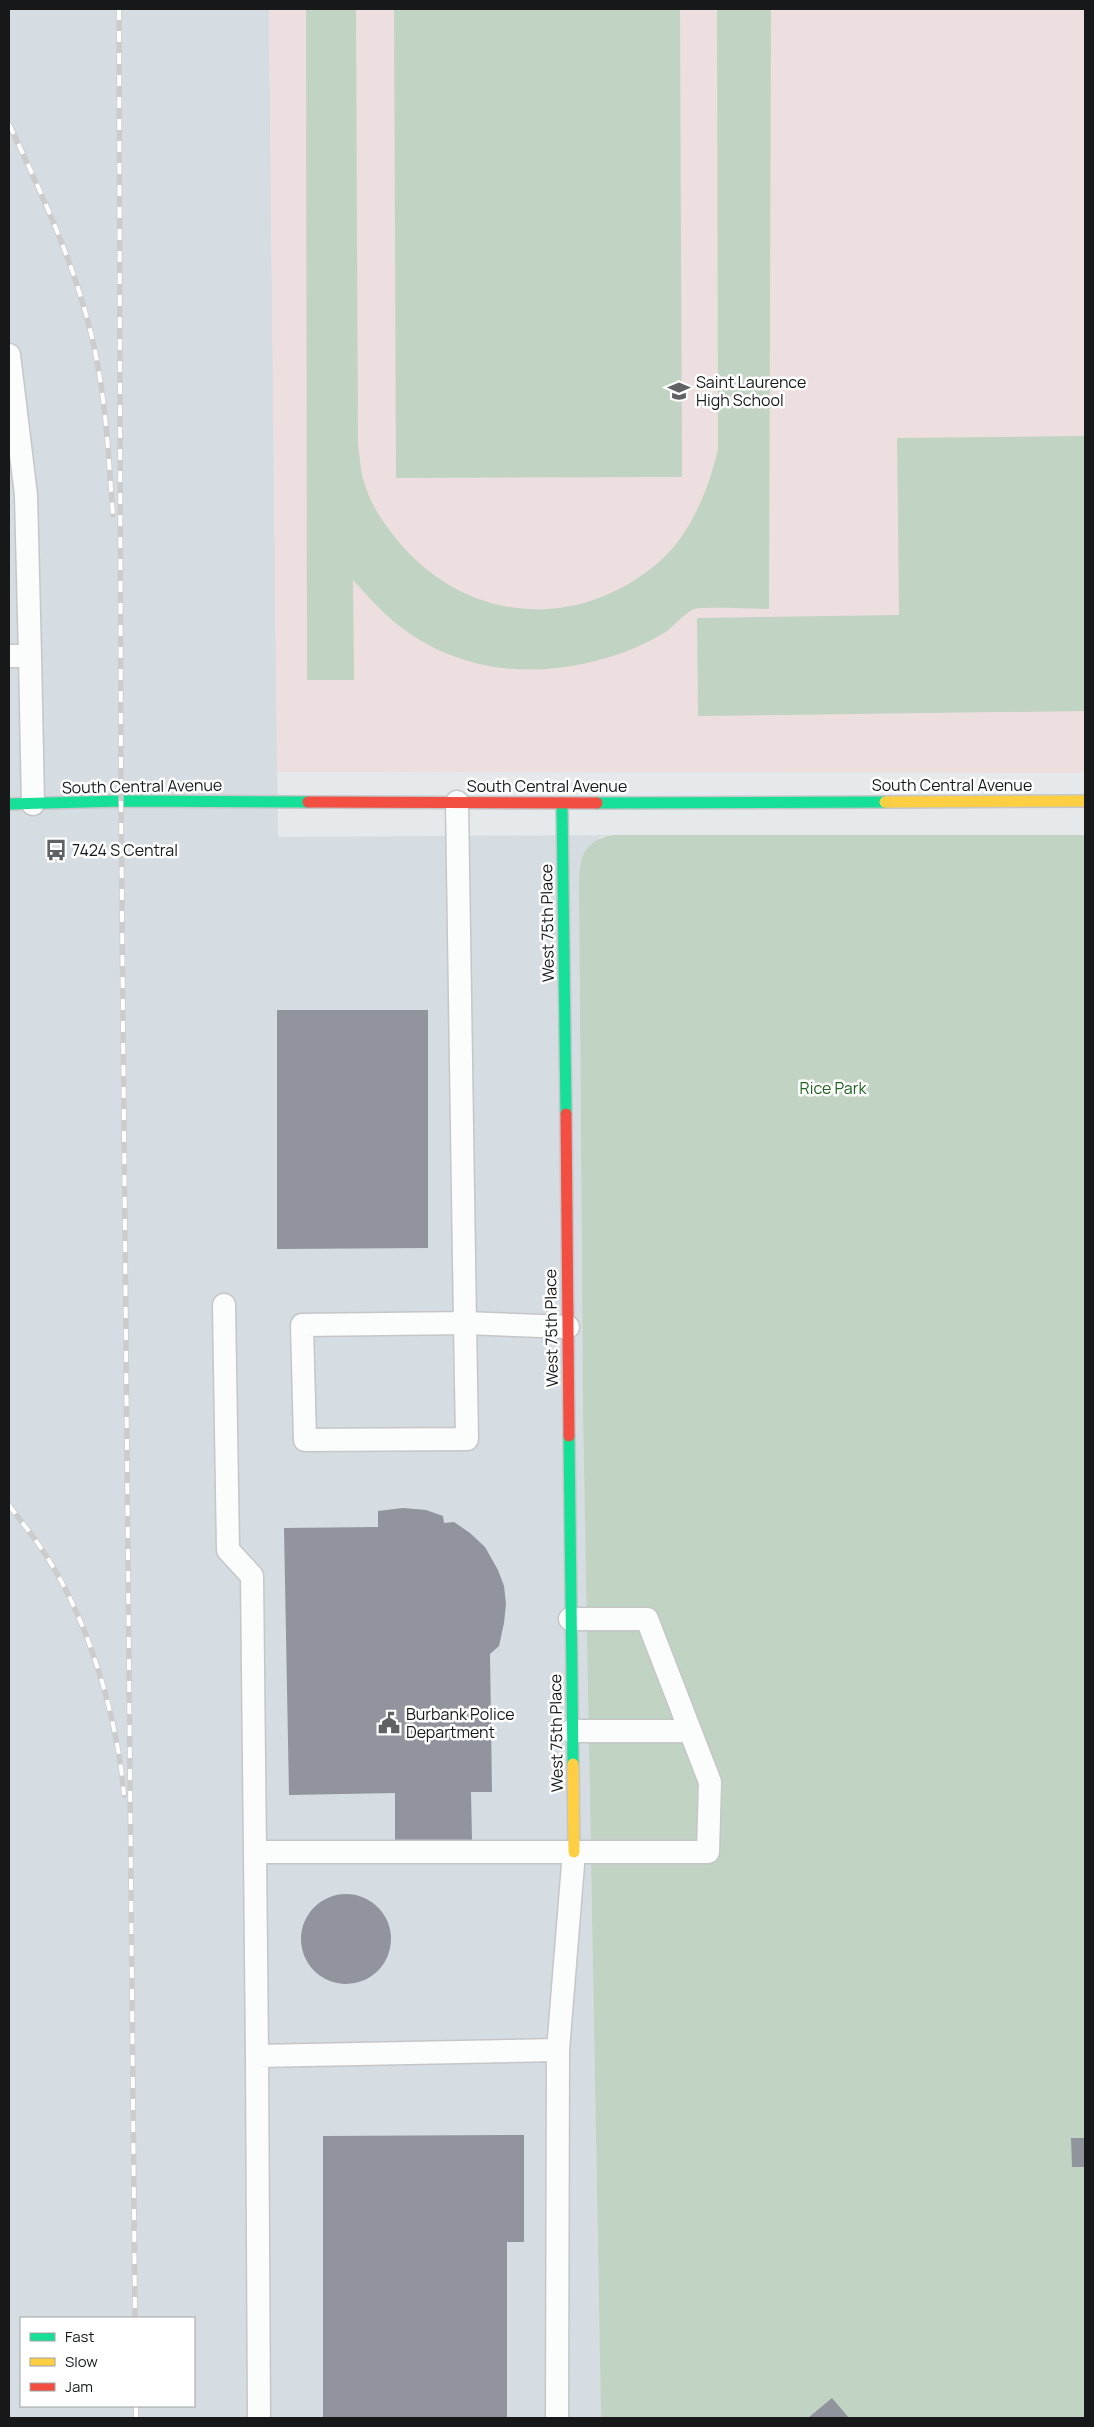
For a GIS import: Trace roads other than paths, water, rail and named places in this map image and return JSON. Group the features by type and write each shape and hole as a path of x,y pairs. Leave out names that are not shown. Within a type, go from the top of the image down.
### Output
{"street":[{"name":"South Central Avenue","path":"9,804 121,801 562,803 1085,801"},
{"name":"West 75th Place","path":"562,803 574,1852"}],"lane":[{"path":"9,356 26,495 19,656 33,804"},
{"path":"457,802 465,1323 467,1439 305,1440 302,1325 465,1323 568,1327"},
{"path":"224,1305 228,1550 252,1576 259,2418"},
{"path":"255,1852 708,1852 710,1782 647,1619 570,1619"},
{"path":"572,1731 690,1730"},
{"path":"557,2418 558,2050 574,1852"},
{"path":"257,2056 558,2050"}],"railway":[{"path":"119,9 121,801 135,2317"},
{"path":"9,124 62,243 83,304 98,367 104,404 113,515"},
{"path":"9,1505 37,1542 57,1575 86,1634 107,1699 115,1732 124,1795"},
{"path":"136,2407 136,2418"}],"place":[{"name":"Saint Laurence High School","path":"679,391"},
{"name":"7424 S Central","path":"56,850"},
{"name":"Burbank Police Department","path":"389,1723"}],"park label":[{"name":"Rice Park","path":"833,1088"}]}
